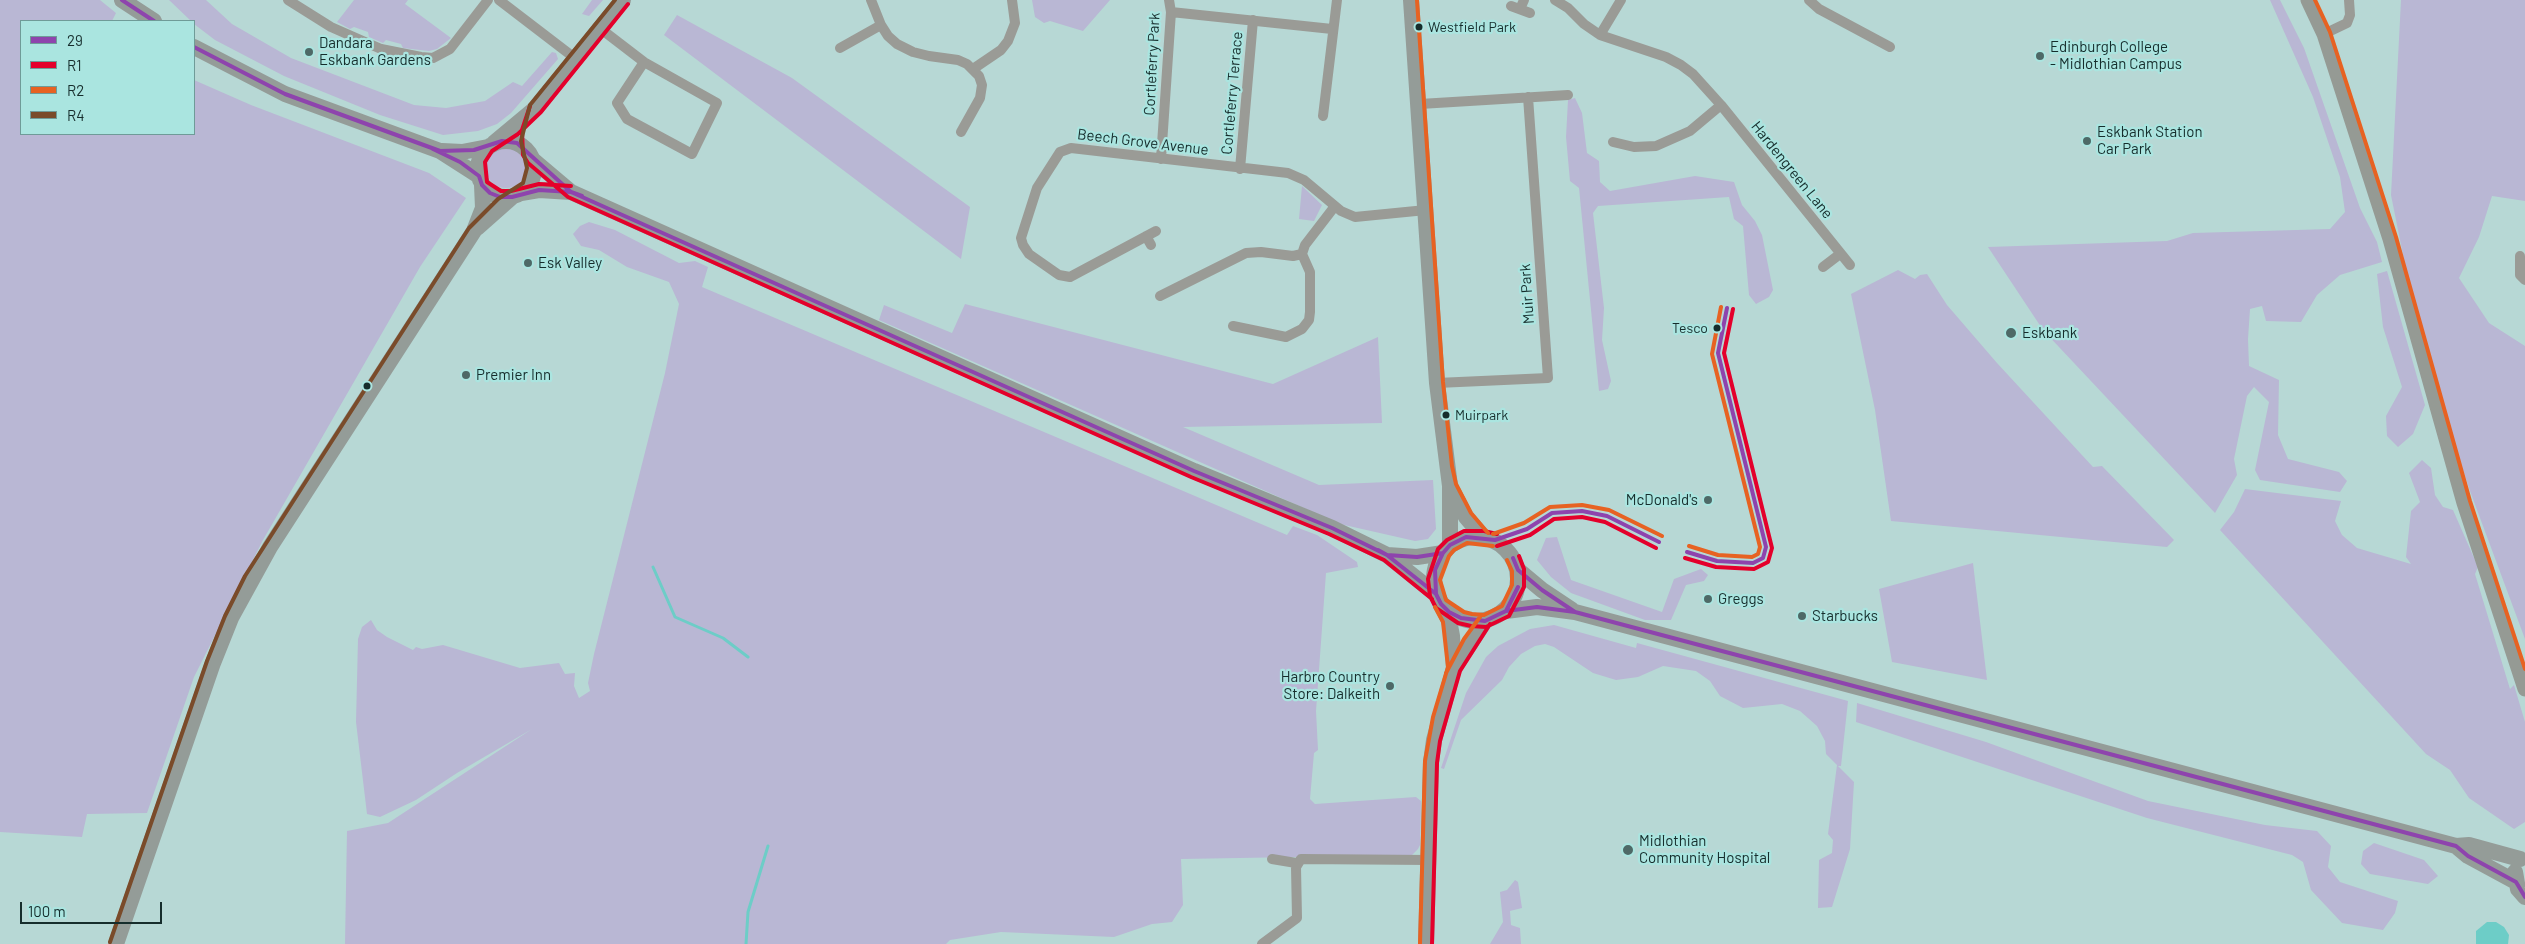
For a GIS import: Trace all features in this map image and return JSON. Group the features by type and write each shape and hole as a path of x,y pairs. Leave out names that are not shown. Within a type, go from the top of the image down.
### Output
{"main road":[{"path":"122,0 152,20"},
{"path":"116,944 213,663 231,618 270,547 474,231 483,208 479,160 491,145 536,108 623,0"},
{"path":"1411,0 1420,104 1437,383 1450,486 1447,549 1435,570 1439,599 1449,620 1454,668 1433,747 1426,944"},
{"path":"2308,0 2324,34 2390,240 2464,503 2525,689"},
{"path":"195,48 285,94 440,151 480,180 495,195 516,195 539,190 571,192"},
{"path":"474,231 528,187 533,178 534,168 528,131 536,108"},
{"path":"440,151 462,152 510,141 524,147 531,156 571,192 1185,467 1332,528 1387,555 1461,618 1485,621"},
{"path":"1450,486 1466,517 1483,537"},
{"path":"1387,555 1417,556 1447,549 1466,537 1483,537 1495,540 1506,548 1518,570 1518,586 1506,610"},
{"path":"1518,570 1542,590 1575,612"},
{"path":"1454,668 1485,621 1506,610 1537,607 1575,612 2456,846 2469,845 2523,856 2515,872 2516,882 2525,897"},
{"path":"2456,846 2468,856 2516,882"}],"street":[{"path":"288,0 331,27 373,46 395,53 433,58 450,49 488,0"},
{"path":"500,0 576,59"},
{"path":"871,0 881,25 888,36 897,44 913,52 958,60 974,69 982,85 980,98 961,132"},
{"path":"974,69 1001,50 1008,41 1016,23 1012,0"},
{"name":"Cortleferry Park","path":"1161,159 1171,12 1169,0"},
{"path":"1323,116 1329,105 1332,29 1337,0"},
{"path":"1554,0 1568,8 1584,24 1600,35 1621,0"},
{"path":"1809,0 1820,9 1890,47"},
{"path":"2324,34 2347,23 2350,15 2350,0"},
{"path":"1518,5 1530,13"},
{"path":"1171,12 1332,29"},
{"name":"Cortleferry Terrace","path":"1240,168 1253,20"},
{"path":"840,48 881,25"},
{"path":"601,28 644,62 717,103 692,154 627,119 617,103 644,62"},
{"name":"Hardengreen Lane","path":"1600,35 1681,65 1721,105 1850,266"},
{"path":"1420,104 1568,95"},
{"name":"Muir Park","path":"1437,383 1548,378 1528,97"},
{"path":"1613,142 1634,147 1656,146 1690,131 1721,105"},
{"name":"Beech Grove Avenue","path":"1156,231 1148,241 1070,277 1065,277 1029,254 1022,238 1037,188 1060,152 1065,149 1296,176 1348,216 1355,217 1426,210"},
{"path":"1234,326 1286,337 1302,329 1309,320 1310,272 1302,254 1305,245 1335,206"},
{"path":"1160,296 1246,253 1261,252 1293,256 1302,254"},
{"path":"1823,267 1840,254"},
{"path":"2520,256 2520,275 2525,280"},
{"path":"1272,859 1296,863 1305,858 1429,860"},
{"path":"1262,944 1297,918 1296,863"}],"shaded area":[{"path":"0,0 100,0 116,13 112,20 20,20 20,135 195,135 195,80 251,105 429,173 466,198 420,267 263,540 194,677 147,813 87,814 82,837 0,832"},
{"path":"169,0 206,0 232,24 291,58 414,105 446,108 485,101 513,82 522,86 552,52 556,53 558,59 511,113 497,124 478,131 443,135 380,115 284,76 215,40 195,25 195,20 190,20"},
{"path":"354,0 408,0 405,4 451,38 437,49 429,51 403,48 401,44 386,40 383,43 369,37 368,32 354,27 350,29 337,22"},
{"path":"592,0 603,0 589,16 582,14"},
{"path":"1032,0 1110,0 1083,31 1050,21 1044,23 1035,17"},
{"path":"2270,0 2280,0 2304,48 2360,208 2377,242 2382,262 2340,275 2317,295 2301,322 2266,321 2262,306 2250,309 2249,366 2279,380 2278,435 2288,459 2339,472 2347,481 2340,492 2260,480 2255,470 2269,402 2254,387 2247,396 2234,459 2237,475 2215,513 2043,330 1988,247 2167,241 2193,233 2330,229 2345,212 2340,177 2313,97"},
{"path":"2401,0 2525,0 2525,201 2492,196 2479,237 2459,278 2489,323 2525,346 2525,639 2470,491 2420,340 2391,195"},
{"path":"677,15 792,78 970,207 961,259 664,35"},
{"path":"1575,98 1582,113 1587,153 1599,161 1600,182 1610,191 1695,176 1734,182 1742,205 1755,221 1762,235 1773,290 1769,297 1756,304 1749,295 1743,226 1734,219 1729,197 1598,206 1593,213 1604,308 1602,340 1611,381 1608,389 1599,391 1579,188 1570,181 1566,137 1568,100"},
{"path":"510,148 517,151 523,157 526,168 525,176 517,185 510,188 502,188 495,185 487,176 486,164 489,157 498,149"},
{"path":"1302,186 1322,205 1314,221 1299,219"},
{"path":"589,222 615,230 679,263 695,261 708,267 702,287 1287,535 1293,526 1317,535 1357,562 1358,567 1326,573 1316,711 1318,750 1314,753 1310,799 1315,804 1416,797 1421,801 1420,845 1418,849 1412,855 1181,859 1183,905 1172,922 1152,924 1114,937 1001,932 950,940 946,944 345,944 347,831 388,823 532,729 457,773 416,800 380,817 367,814 356,722 358,639 362,627 371,620 377,630 413,650 416,647 422,649 443,645 520,668 559,663 565,674 575,673 574,686 579,698 590,691 588,683 594,654 665,373 679,304 669,282 627,267 599,250 581,246 573,234 580,226"},
{"path":"1898,270 1915,279 1920,275 1927,274 1947,305 1997,363 2093,467 2102,466 2174,540 2167,547 1891,521 1875,410 1851,294"},
{"path":"2387,271 2425,405 2413,434 2398,447 2387,436 2386,416 2402,387 2383,327 2377,274"},
{"path":"965,304 1273,384 1378,337 1382,423 1183,427 1319,485 1433,480 1436,529 1428,539 1415,541 1340,524 879,320 884,305 952,333"},
{"path":"2422,460 2431,468 2435,495 2443,507 2453,510 2478,567 2475,574 2510,689 2514,685 2525,722 2525,822 2514,829 2469,798 2450,770 2426,754 2220,530 2234,512 2245,489 2341,501 2335,521 2342,535 2357,548 2411,564 2406,557 2411,511 2420,502 2409,473"},
{"path":"1557,537 1571,580 1662,612 1674,579 1701,569 1708,575 1704,581 1686,585 1671,620 1645,620 1571,593 1551,577 1537,560 1546,538"},
{"path":"1973,563 1987,680 1892,662 1879,589"},
{"path":"1554,625 1636,648 1637,643 1848,701 1841,766 1838,766 1854,782 1850,849 1832,907 1818,908 1819,860 1832,853 1833,840 1828,834 1837,765 1826,754 1825,741 1817,726 1800,711 1782,704 1743,708 1720,696 1710,681 1696,671 1663,666 1638,677 1616,680 1593,673 1554,647 1545,644 1535,646 1521,654 1509,667 1502,680 1461,720 1444,769 1441,768 1466,693 1486,657 1498,646 1530,629"},
{"path":"1857,703 1986,742 2148,801 2265,825 2317,831 2331,846 2328,867 2340,882 2398,901 2395,913 2383,930 2342,923 2311,890 2303,862 2292,855 2147,818 1856,722"},
{"path":"2374,843 2424,860 2438,876 2428,884 2370,874 2361,864 2363,851"},
{"path":"1515,880 1518,882 1522,908 1510,911 1511,925 1520,928 1521,944 1490,944 1503,922 1500,892 1507,890"}],"water":[{"path":"2487,922 2496,922 2504,927 2509,935 2508,944 2476,944 2476,931"}],"waterway":[{"path":"653,567 675,617 723,638 748,657"},
{"path":"746,944 748,912 768,846"}],"transit line":[{"name":"29","path":"122,0 152,20"},
{"name":"R4","path":"110,942 207,661 225,616 245,576 469,228 498,199 523,183 527,168 521,141 530,105 615,0"},
{"name":"R2","path":"1417,0 1443,382 1452,466 1456,484 1471,513 1488,533"},
{"name":"R2","path":"2315,0 2330,32 2396,237 2470,501 2525,669"},
{"name":"R1","path":"571,186 539,184 511,191 501,191 487,182 485,162 492,151 518,134 541,112 628,4"},
{"name":"29","path":"195,48 285,94 440,151 474,150 502,141 517,143 571,192 1194,471 1332,528 1387,555 1436,594"},
{"name":"R1","path":"530,106 522,130 523,155 528,163 568,197 1191,477 1329,534 1384,560 1432,599"},
{"name":"29","path":"433,149 460,162 479,176 482,185 490,193 500,197 512,197 539,190 571,192 582,196"},
{"name":"R2","path":"1689,546 1718,555 1752,557 1758,554 1760,547 1712,354 1721,307"},
{"name":"29","path":"1687,552 1717,561 1753,563 1763,558 1766,547 1718,353 1727,308"},
{"name":"R1","path":"1685,558 1716,567 1754,569 1768,562 1772,548 1724,353 1733,309"},
{"name":"R2","path":"1493,534 1524,523 1550,507 1582,505 1609,510 1662,536"},
{"name":"29","path":"1495,540 1527,529 1552,513 1582,511 1607,516 1659,542"},
{"name":"R1","path":"1497,546 1530,535 1554,519 1582,517 1605,522 1656,548"},
{"name":"R1","path":"1497,534 1484,531 1464,531 1447,540 1438,549 1428,579 1430,596 1436,608 1458,623 1471,626 1486,627 1509,616 1524,587 1524,569 1519,556"},
{"name":"29","path":"1495,540 1466,537 1450,545 1443,553 1435,570 1436,594 1441,604 1449,612 1461,618 1485,621 1506,611 1518,587"},
{"name":"R2","path":"1493,546 1467,543 1454,550 1449,556 1440,580 1446,600 1464,612 1472,614 1484,615 1502,606 1512,585 1512,571 1507,560"},
{"name":"29","path":"1378,550 1387,555 1417,557 1443,553"},
{"name":"29","path":"1513,558 1518,570 1542,590 1575,612 2456,846 2468,856 2516,882 2525,897"},
{"name":"R2","path":"1420,944 1425,761 1433,717 1448,667 1443,622 1435,607"},
{"name":"29","path":"1506,611 1537,607 1575,612"},
{"name":"R2","path":"1446,673 1464,639 1480,617"},
{"name":"R1","path":"1432,944 1437,763 1440,741 1460,671 1490,624"}],"place":[{"name":"Westfield Park","path":"1419,27"},
{"name":"Dandara Eskbank Gardens","path":"309,52"},
{"name":"Edinburgh College - Midlothian Campus","path":"2040,56"},
{"name":"Eskbank Station Car Park","path":"2087,141"},
{"name":"Esk Valley","path":"528,263"},
{"name":"Tesco","path":"1717,328"},
{"name":"Eskbank","path":"2011,333"},
{"name":"Premier Inn","path":"466,375"},
{"name":"Muirpark","path":"1446,415"},
{"name":"McDonald's","path":"1708,500"},
{"name":"Greggs","path":"1708,599"},
{"name":"Starbucks","path":"1802,616"},
{"name":"Harbro Country Store: Dalkeith","path":"1390,686"},
{"name":"Midlothian Community Hospital","path":"1628,850"}]}
